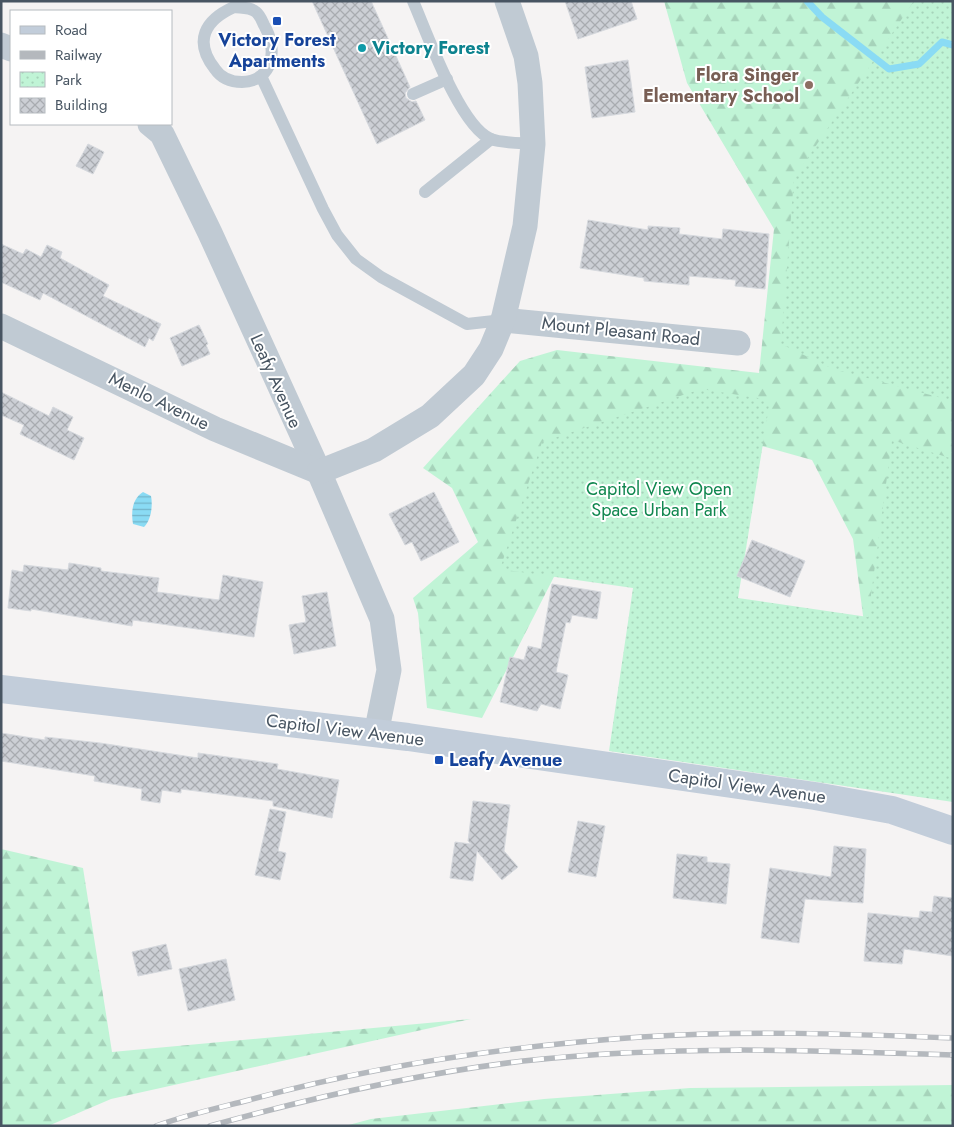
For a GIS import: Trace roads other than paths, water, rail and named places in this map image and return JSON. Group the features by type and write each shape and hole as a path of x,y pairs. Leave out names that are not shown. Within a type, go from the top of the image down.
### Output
{"main road":[{"name":"Capitol View Avenue","path":"1,689 376,734 815,796 892,810 952,829"}],"street":[{"path":"319,472 374,450 430,416 454,397 474,375 492,348 503,320 525,226 533,144 530,82 526,56 507,1"},
{"name":"Leafy Avenue","path":"151,125 162,134 194,200 319,472 382,619 388,670 376,734"},
{"name":"Mount Pleasant Road","path":"503,320 738,343"},
{"name":"Menlo Avenue","path":"1,326 215,429 319,472"}],"lane":[{"path":"413,1 446,79 475,126 491,139 533,144"},
{"path":"234,7 248,8 257,12 270,34 273,46 270,65 261,76 248,81 236,82 224,78 215,69 205,52 203,39 208,25 219,14 234,7"},
{"path":"261,76 323,209 337,235 356,259 381,277 467,324 503,320"},
{"path":"413,94 446,79"},
{"path":"425,192 491,139"}],"water":[{"path":"143,492 151,496 152,504 150,517 144,527 133,524 132,515 134,502"}],"waterway":[{"path":"807,1 822,17 889,69 919,64 942,42 953,45"}],"railway":[{"path":"156,1126 179,1118 297,1088 394,1067 542,1046 641,1037 758,1033 953,1038"},
{"path":"210,1126 288,1105 365,1088 483,1066 523,1061 630,1053 738,1050 953,1055"}],"place":[{"name":"Victory Forest Apartments","path":"277,21"},
{"name":"Victory Forest","path":"362,48"},
{"name":"Flora Singer Elementary School","path":"809,85"},
{"name":"Leafy Avenue","path":"439,760"}],"park label":[{"name":"Capitol View Open Space Urban Park","path":"659,499"}]}
